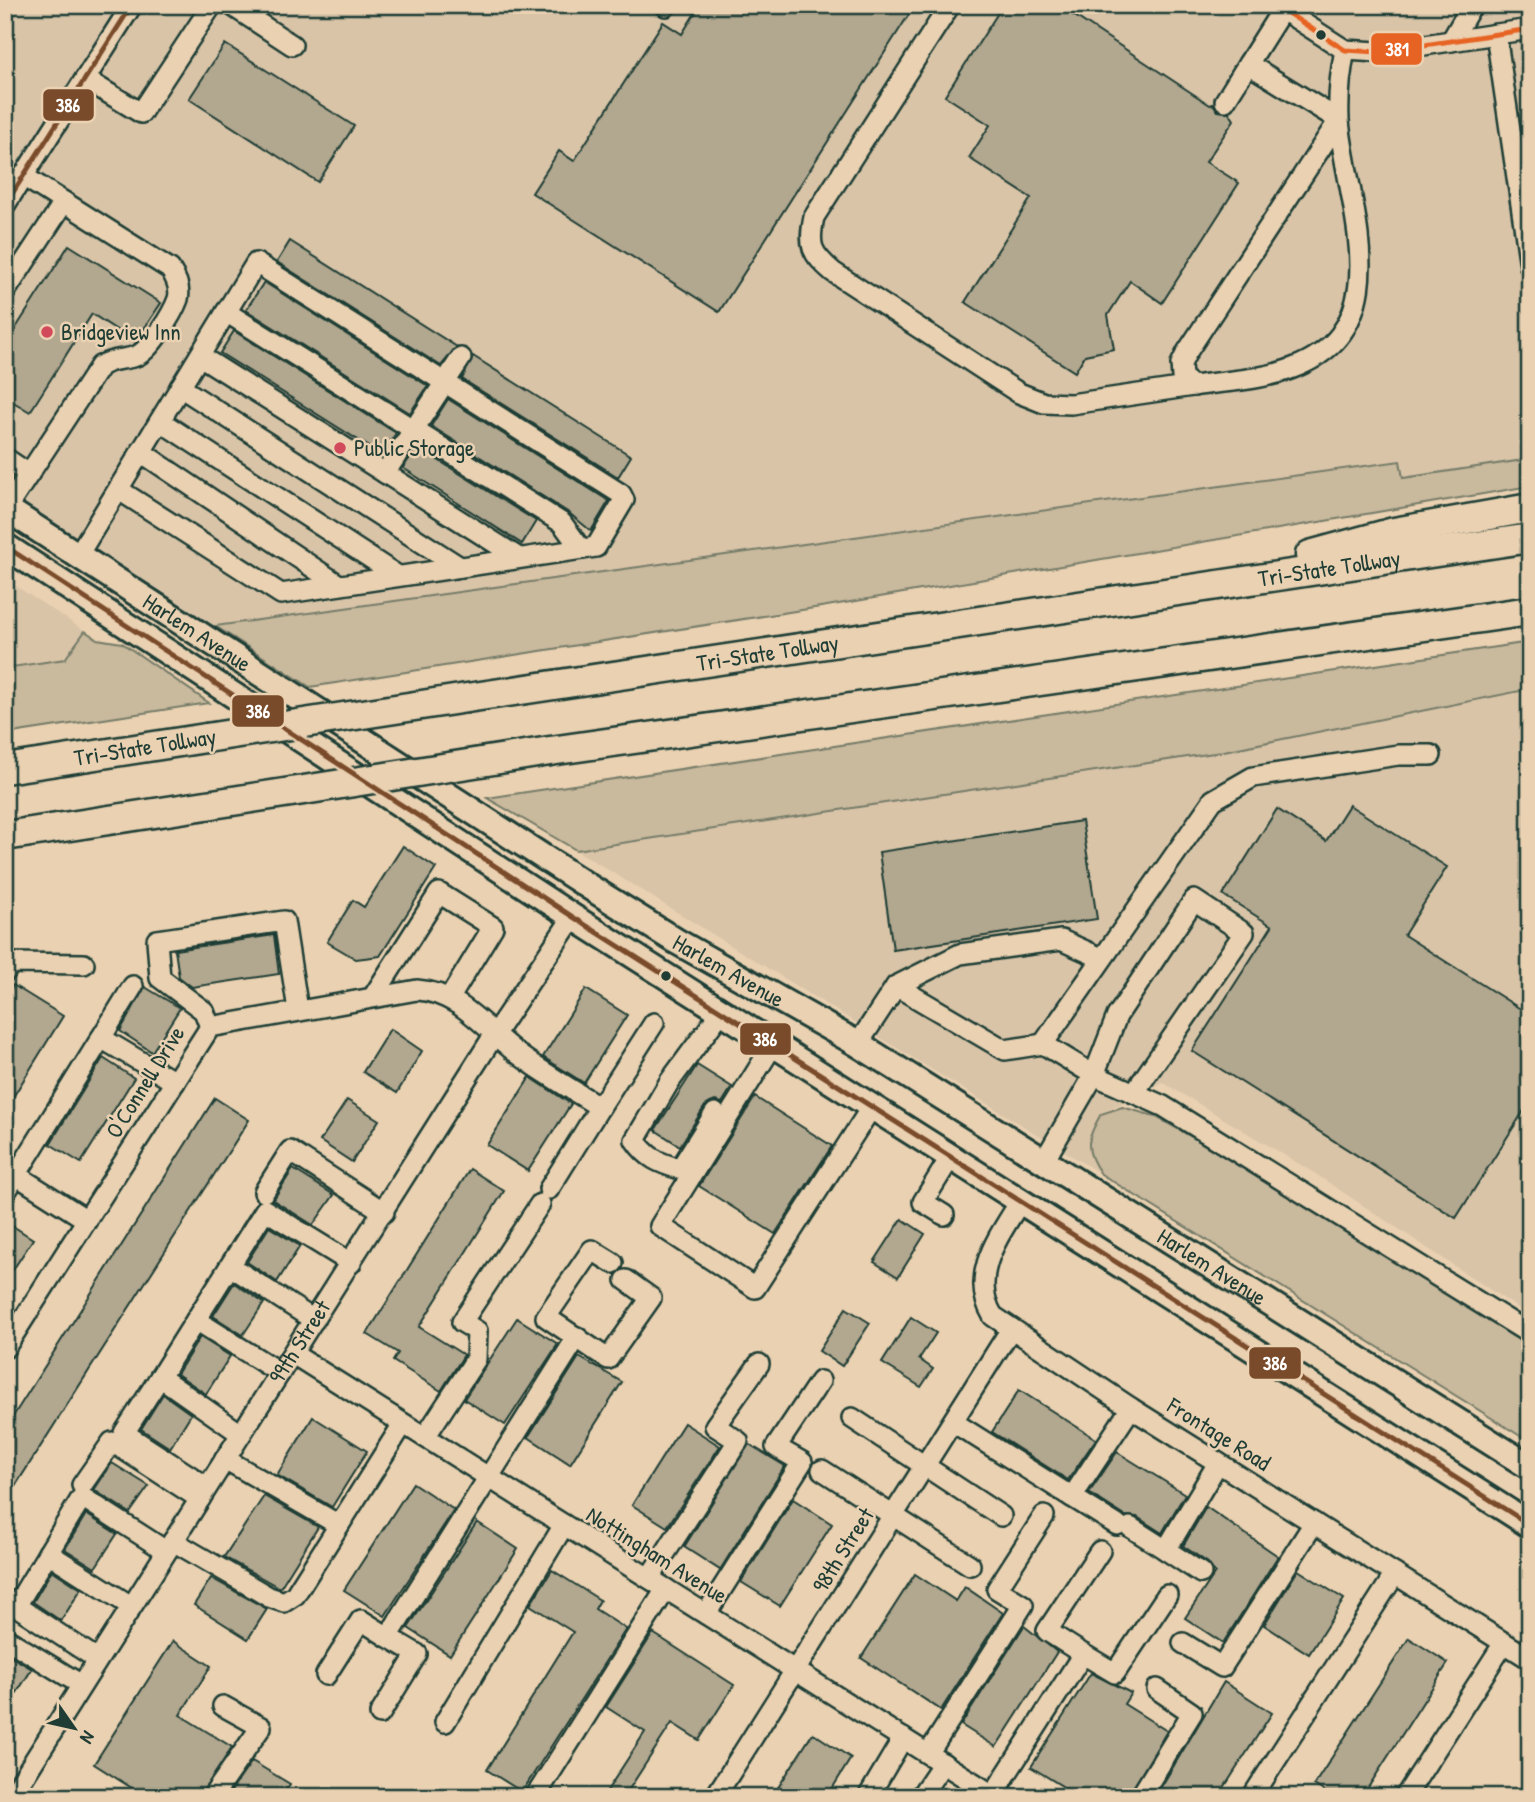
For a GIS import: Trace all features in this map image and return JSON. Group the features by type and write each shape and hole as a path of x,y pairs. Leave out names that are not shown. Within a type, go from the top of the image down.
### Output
{"highway":[{"path":"1197,587 1394,532 1530,508"},
{"name":"Tri-State Tollway","path":"5,769 1530,537"},
{"path":"5,835 550,751 1530,611"}],"main road":[{"name":"Harlem Avenue","path":"5,508 591,888 676,941 858,1044 1530,1467"},
{"name":"Harlem Avenue","path":"5,546 573,917 950,1158 1021,1200 1126,1271 1530,1525"},
{"name":"99th Street","path":"573,917 591,888"}],"street":[{"path":"5,205 132,5"},
{"path":"85,79 141,113 212,5"},
{"path":"231,5 292,46"},
{"path":"950,5 814,218 810,239 817,259 833,272 1019,393 1044,403 1071,404 1293,368 1325,351 1348,323 1360,291 1362,260 1339,120 1339,80 1345,50"},
{"path":"1451,41 1472,5"},
{"path":"1225,101 1279,7 1345,50 1378,52 1530,29"},
{"path":"1496,34 1530,266"},
{"path":"1248,64 1339,120"},
{"path":"1193,386 1182,377 1181,364 1339,120"},
{"path":"5,508 100,366 114,358 136,356 152,344 178,298 178,281 170,269 23,176"},
{"path":"5,292 64,202"},
{"path":"78,555 257,263 621,494 624,500 596,547 281,594 119,490"},
{"path":"226,312 562,523 580,549"},
{"path":"200,356 519,558"},
{"path":"385,473 461,358"},
{"path":"180,387 460,567"},
{"path":"160,421 398,576"},
{"path":"141,452 339,585"},
{"path":"5,458 29,474"},
{"path":"1042,1044 1213,800 1253,777 1398,755 1431,755"},
{"path":"373,997 439,893 492,927 449,999"},
{"path":"1044,1161 1094,1074 1117,1017 1194,900 1244,933 1134,1093"},
{"name":"99th Street","path":"11,1797 80,1684 384,1212 496,1032 573,917"},
{"path":"210,1027 204,1011 160,978 157,940 284,921 298,1010"},
{"path":"858,1044 896,986 960,954 1061,940 1101,958"},
{"path":"5,972 11,962 84,964"},
{"path":"5,1193 11,1172 133,986"},
{"path":"896,986 1005,1050 1042,1044 1094,1074 1163,1106 1530,1334"},
{"name":"O'Connell Drive","path":"5,1348 210,1027 373,997 417,990 429,991 449,999 496,1032 519,1056 600,1107"},
{"path":"721,1012 670,1081 635,1140 644,1153 659,1163 680,1169 768,1042"},
{"path":"425,1437 476,1359 477,1331 462,1322 654,1023"},
{"path":"101,1038 175,1082"},
{"path":"768,1042 660,1226 755,1288 871,1108"},
{"path":"264,1192 290,1152 384,1212"},
{"path":"944,1215 923,1202 950,1158"},
{"path":"11,1172 86,1220"},
{"name":"Frontage Road","path":"1021,1200 989,1252 983,1285 985,1303 993,1316 1131,1408 1530,1659"},
{"path":"203,1493 124,1433 265,1210 351,1263"},
{"path":"613,1263 592,1250 546,1317 608,1359 651,1298 626,1280"},
{"path":"230,1266 314,1320"},
{"path":"196,1320 280,1373"},
{"name":"98th Street","path":"715,1797 1011,1329"},
{"path":"388,1637 577,1337"},
{"name":"Nottingham Avenue","path":"293,1354 995,1796"},
{"path":"649,1578 738,1441 715,1426 759,1364"},
{"path":"160,1377 241,1434"},
{"path":"706,1614 802,1462 776,1447 820,1381"},
{"path":"1072,1497 1131,1408"},
{"path":"852,1418 1001,1516"},
{"path":"953,1422 1072,1497 1201,1573"},
{"path":"97,1659 16,1606 82,1497 169,1546 284,1602 295,1595 403,1424"},
{"path":"82,1485 112,1442 203,1493"},
{"path":"225,1458 339,1525"},
{"path":"1166,1550 1218,1463"},
{"path":"822,1470 970,1565"},
{"path":"920,1797 935,1758 1023,1605 998,1589 1045,1516"},
{"path":"1183,1643 1222,1667 1314,1523"},
{"path":"445,1721 564,1525"},
{"path":"1100,1551 1047,1631 1115,1674 1167,1595"},
{"path":"48,1553 131,1606"},
{"path":"1252,1797 1395,1574"},
{"path":"535,1797 666,1589"},
{"path":"326,1675 361,1620 417,1654 380,1714"},
{"path":"5,1638 80,1684"},
{"path":"1405,1797 1504,1643"},
{"path":"995,1796 1083,1654"},
{"path":"1140,1797 1192,1713 1157,1689"},
{"path":"212,1797 261,1727 223,1706"},
{"path":"868,1797 903,1738"}],"shaded area":[{"path":"5,5 1530,5 1530,459 1402,479 1399,461 215,626 5,491"},
{"path":"1530,459 1530,486 827,606 310,687 215,626 1400,461 1403,478"},
{"path":"5,579 85,631 65,659 5,668"},
{"path":"85,631 97,639 122,643 209,703 5,734 5,668 65,659"},
{"path":"1530,642 1530,689 1214,753 576,850 487,798"},
{"path":"1530,689 1530,1316 1311,1171 1162,1082 1101,1114 1091,1160 1101,1174 576,850 1214,753"},
{"path":"1122,1107 1154,1116 1266,1178 1530,1346 1530,1442 1101,1174 1091,1157 1090,1137 1101,1114"}],"building":[{"path":"700,5 915,5 719,312 532,193 559,151 574,161 663,22 682,34"},
{"path":"1003,5 1058,5 1210,105 1213,104 1218,111 1229,112 1234,120 1206,162 1239,183 1162,303 1130,281 1108,315 1114,349 1085,355 1075,372 965,302 1031,198 969,158 990,125 945,96"},
{"path":"225,44 354,126 318,182 189,99"},
{"path":"290,241 457,347 441,366 277,262"},
{"name":"Bridgeview Inn","path":"69,245 161,303 135,342 92,314 30,412 5,397 5,345"},
{"path":"264,282 428,386 410,413 246,310"},
{"path":"234,331 396,433 382,455 220,353"},
{"path":"473,356 631,456 618,477 462,379"},
{"path":"448,399 609,501 591,531 569,513 431,426"},
{"path":"417,447 536,521 522,544 403,468"},
{"path":"1349,805 1447,867 1404,935 1530,1015 1530,1101 1456,1218 1192,1051 1272,926 1223,895 1277,809 1326,841"},
{"path":"1082,821 1097,919 893,950 879,852"},
{"path":"403,846 436,868 380,956 356,959 327,942 353,900 364,907"},
{"path":"274,935 279,974 192,987 179,977 175,950"},
{"path":"13,985 63,1016 5,1110 5,998"},
{"path":"145,987 180,1008 152,1052 120,1031"},
{"path":"586,989 627,1015 584,1083 543,1057"},
{"path":"390,1029 422,1051 397,1093 363,1072"},
{"path":"103,1058 134,1078 81,1163 50,1144"},
{"path":"697,1065 732,1087 722,1103 715,1101 705,1106 680,1146 655,1130"},
{"path":"530,1077 571,1104 528,1171 487,1145"},
{"path":"755,1097 832,1146 775,1234 699,1186"},
{"path":"215,1098 249,1120 5,1502 5,1429"},
{"path":"347,1100 379,1120 352,1162 320,1141"},
{"path":"293,1169 334,1195 313,1225 273,1200"},
{"path":"470,1169 504,1191 419,1327 464,1355 441,1391 393,1361 398,1353 367,1334"},
{"path":"902,1219 925,1234 898,1277 874,1262"},
{"path":"5,1221 33,1239 5,1282"},
{"path":"269,1227 300,1246 277,1282 247,1262"},
{"path":"234,1283 264,1303 243,1335 213,1316"},
{"path":"846,1308 870,1323 842,1366 819,1351"},
{"path":"911,1317 936,1333 919,1359 933,1369 921,1387 882,1363"},
{"path":"517,1318 558,1344 505,1425 464,1399"},
{"path":"200,1337 230,1356 206,1394 177,1374"},
{"path":"579,1357 622,1382 570,1464 528,1437"},
{"path":"1019,1390 1096,1439 1068,1480 992,1432"},
{"path":"163,1394 191,1414 170,1448 141,1429"},
{"path":"313,1417 367,1451 332,1507 277,1475"},
{"path":"684,1423 720,1446 667,1527 632,1505"},
{"path":"749,1444 785,1466 720,1570 684,1547"},
{"path":"1117,1452 1185,1494 1162,1533 1137,1517 1125,1516 1089,1493"},
{"path":"112,1463 149,1486 130,1513 94,1490"},
{"path":"413,1483 454,1510 385,1616 344,1590"},
{"path":"264,1496 318,1527 280,1588 224,1557"},
{"path":"793,1499 832,1524 780,1606 741,1582"},
{"path":"1206,1507 1278,1556 1223,1643 1185,1618 1215,1573 1208,1563 1183,1546"},
{"path":"86,1514 117,1534 95,1568 65,1549"},
{"path":"477,1522 518,1549 450,1655 408,1628"},
{"path":"52,1570 81,1589 61,1621 33,1602"},
{"path":"552,1570 600,1600 595,1609 626,1629 522,1792 487,1770 573,1632 530,1605"},
{"path":"1298,1570 1344,1599 1309,1654 1264,1625"},
{"path":"915,1574 956,1601 965,1587 1003,1613 941,1710 861,1658"},
{"path":"211,1578 267,1609 248,1639 194,1605"},
{"path":"1024,1626 1057,1652 996,1747 961,1725"},
{"path":"653,1633 734,1685 699,1740 672,1723 624,1797 603,1797 645,1732 606,1707"},
{"path":"1409,1638 1448,1663 1362,1797 1333,1797 1314,1785"},
{"path":"173,1641 211,1666 180,1715 232,1747 200,1797 146,1797 94,1764"},
{"path":"5,1653 32,1669 5,1711"},
{"path":"1091,1673 1131,1693 1124,1704 1167,1731 1128,1797 1080,1797 1031,1767"},
{"path":"1224,1682 1272,1713 1218,1797 1155,1797"},
{"path":"813,1733 851,1758 827,1797 772,1797"},
{"path":"252,1761 290,1784 282,1797 227,1797"}],"transit line":[{"name":"386","path":"5,205 132,5"},
{"name":"381","path":"1275,5 1345,50 1378,52 1530,29"},
{"name":"386","path":"5,546 573,917 1530,1525"}],"place":[{"name":"Bridgeview Inn","path":"47,332"},
{"name":"Public Storage","path":"340,448"}]}
